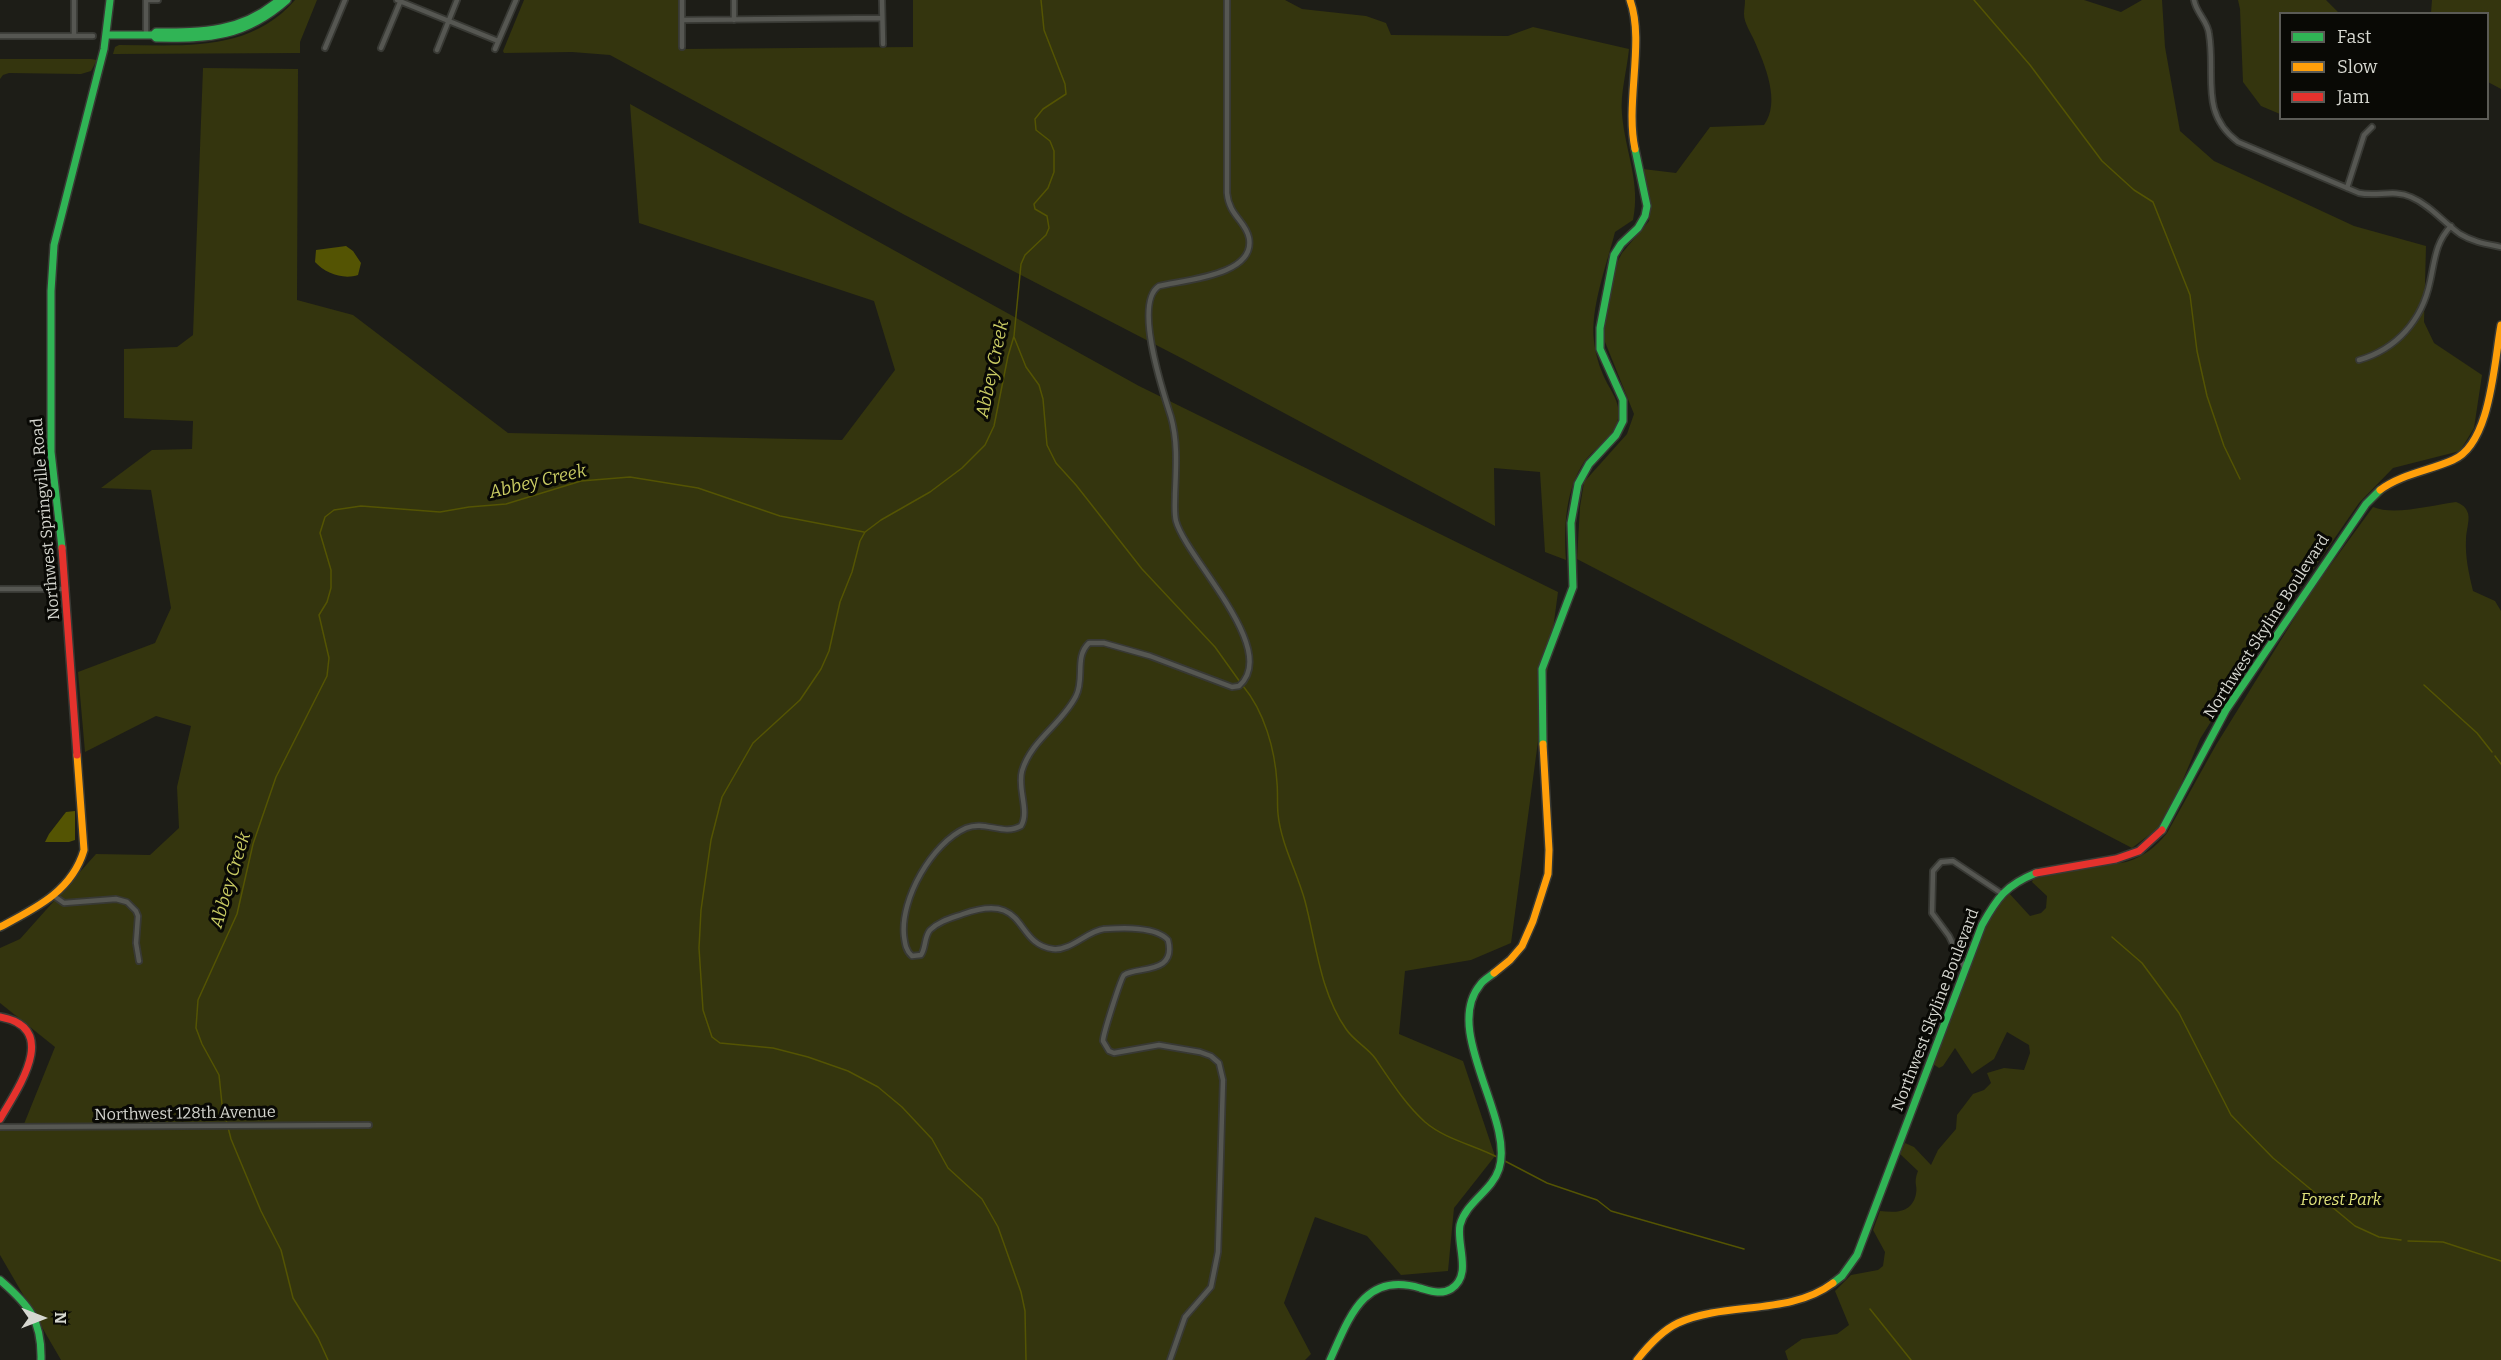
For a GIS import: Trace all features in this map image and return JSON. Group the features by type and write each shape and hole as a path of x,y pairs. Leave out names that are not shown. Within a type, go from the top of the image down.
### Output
{"main road":[{"name":"Northwest Springville Road","path":"0,927 54,896 76,873 85,845 66,589 51,439 52,260 107,36 110,0"},
{"path":"107,36 149,35 156,32 201,32 232,28 262,13 279,0"},
{"path":"149,35 156,38 222,36 263,20 287,0"},
{"path":"1329,1360 1353,1309 1368,1292 1387,1284 1400,1283 1439,1292 1449,1290 1456,1284 1463,1266 1459,1234 1462,1220 1498,1175 1502,1165 1503,1148 1500,1136 1474,1054 1470,1028 1470,1006 1479,985 1519,950 1527,937 1545,884 1549,850 1542,720 1542,669 1574,587 1571,523 1578,484 1589,464 1616,435 1623,421 1623,400 1602,356 1599,339 1614,255 1621,244 1638,228 1647,206 1631,130 1635,22 1630,0"},
{"name":"Northwest Skyline Boulevard","path":"1637,1360 1664,1332 1680,1323 1705,1315 1816,1295 1836,1284 1846,1274 1857,1255 1987,912 2001,893 2028,874 2054,867 2122,859 2137,853 2155,840 2167,823 2226,710 2366,504 2391,482 2409,473 2456,459 2474,442 2498,353 2501,325"},
{"path":"0,1017 11,1019 29,1032 33,1052 28,1067 0,1119"},
{"path":"0,1280 24,1302 38,1322 42,1340 41,1360"}],"street":[{"path":"74,0 74,36"},
{"path":"149,35 146,0 158,0"},
{"path":"325,48 345,0"},
{"path":"381,48 400,0 498,41"},
{"path":"436,50 457,0"},
{"path":"495,49 516,0"},
{"path":"681,0 682,47"},
{"path":"734,0 734,20"},
{"path":"882,0 882,44"},
{"path":"1170,1360 1181,1324 1203,1298 1215,1276 1218,1252 1222,1069 1211,1056 1200,1052 1159,1045 1114,1053 1109,1051 1103,1041 1120,980 1130,973 1157,967 1168,954 1168,940 1160,933 1152,931 1104,929 1097,930 1065,947 1053,949 1032,937 1006,911 993,907 974,910 942,922 930,930 921,955 912,957 905,945 903,920 907,904 923,870 936,854 960,832 975,825 1009,831 1021,826 1024,816 1020,786 1024,765 1037,742 1075,698 1080,680 1082,655 1089,643 1104,643 1150,656 1232,687 1239,686 1247,676 1249,668 1246,646 1239,624 1176,521 1174,432 1155,361 1148,306 1149,297 1159,286 1227,270 1241,260 1249,246 1246,230 1231,212 1227,193 1227,0"},
{"path":"2194,0 2197,12 2210,34 2212,97 2217,121 2238,142 2369,195 2397,193 2408,195 2472,240 2501,247"},
{"path":"682,21 882,18"},
{"path":"0,36 93,36"},
{"path":"2347,188 2363,138 2372,127"},
{"path":"2359,360 2385,349 2412,326 2426,300 2436,248 2451,226"},
{"path":"0,589 66,589"},
{"path":"1965,969 1949,936 1932,913 1933,871 1941,862 1953,861 2001,893"},
{"path":"54,896 64,903 120,900 132,907 138,916 136,947 139,962"},
{"name":"Northwest 128th Avenue","path":"0,1127 369,1125"}],"green space":[{"path":"295,0 317,0 300,42 300,53 113,54 115,47 119,45 191,45 236,38 277,17"},
{"path":"524,0 682,0 683,49 913,47 913,0 1285,0 1302,9 1366,16 1386,23 1391,35 1508,36 1533,27 1629,49 1622,106 1634,180 1635,206 1633,220 1615,232 1597,300 1593,328 1598,361 1619,412 1616,426 1584,462 1573,485 1567,510 1566,560 1545,552 1540,472 1494,468 1495,526 1187,361 903,214 610,55 572,52 504,53"},
{"path":"1745,0 2084,0 2121,12 2142,0 2162,0 2165,47 2180,131 2214,161 2354,226 2426,246 2424,322 2434,343 2482,375 2474,428 2460,451 2393,468 2359,503 2242,672 2200,739 2177,794 2157,829 2132,848 1577,559 1584,482 1627,434 1634,414 1603,337 1612,272 1622,253 1649,221 1650,198 1643,169 1676,173 1710,127 1764,125 1769,116 1770,83 1745,21"},
{"path":"2238,0 2326,0 2338,12 2279,12 2279,114 2261,106 2243,82"},
{"path":"2432,0 2501,0 2501,89 2489,83 2489,12 2431,12"},
{"path":"0,59 97,60 91,71 81,74 9,73 0,79"},
{"path":"203,68 298,69 297,300 353,315 508,433 842,440 895,370 874,301 639,223 630,104 1139,386 1558,592 1511,943 1471,960 1405,971 1399,1034 1463,1061 1495,1156 1454,1208 1448,1271 1401,1275 1367,1236 1315,1217 1284,1303 1311,1354 1305,1360 61,1360 0,1255 0,1130 22,1129 55,1047 0,1003 0,948 20,939 96,854 150,855 179,828 177,787 191,726 156,716 85,752 78,672 155,643 171,608 151,490 101,488 152,450 192,449 193,421 124,418 124,349 177,347 193,335"},
{"name":"Forest Park","path":"2456,502 2464,506 2468,514 2466,552 2473,591 2495,601 2501,611 2501,1360 1788,1360 1785,1351 1802,1339 1837,1334 1849,1325 1835,1291 1851,1275 1878,1270 1883,1266 1885,1252 1873,1230 1880,1211 1897,1212 1907,1208 1916,1194 1918,1171 1900,1154 1905,1143 1914,1147 1931,1165 1938,1150 1956,1129 1957,1115 1973,1094 1984,1090 1991,1083 1987,1073 2004,1068 2024,1070 2030,1053 2029,1045 2007,1032 1994,1059 1972,1074 1955,1048 1943,1066 1939,1068 1933,1064 1984,929 2001,900 2008,892 2030,916 2041,913 2046,908 2047,896 2032,882 2033,879 2055,873 2126,862 2154,847 2167,833 2216,745 2310,593 2373,507 2402,510"}],"shaded area":[{"path":"346,246 353,251 361,263 358,275 346,277 335,275 315,262 316,250"},
{"path":"75,811 75,840 45,842 66,812"}],"waterway":[{"path":"1026,1360 1025,1311 1021,1292 998,1227 982,1199 948,1168 932,1139 902,1107 878,1087 848,1071 808,1057 773,1048 720,1043 712,1037 703,1010 699,948 701,910 711,840 722,797 753,743 800,700 821,669 829,651 840,602 865,532 881,520 930,492 962,468 985,445 994,426 1014,336 1021,264 1025,255 1046,235 1049,228 1047,216 1035,209 1034,204 1048,188 1054,172 1054,151 1050,141 1036,130 1035,119 1043,109 1066,94 1065,84 1044,30 1041,0"},
{"path":"1974,0 2030,65 2102,161 2134,190 2153,202 2190,295 2197,351 2207,396 2224,446 2240,479"},
{"path":"1014,337 1026,367 1039,385 1043,399 1047,445 1056,463 1142,569 1215,647 1240,682"},
{"name":"Abbey Creek","path":"328,1360 318,1338 293,1298 281,1250 261,1211 231,1139 222,1104 219,1075 196,1028 198,1000 237,914 253,844 276,777 327,676 329,658 319,615 327,602 331,588 331,570 320,533 325,517 334,510 361,506 440,512 506,504 581,481 630,477 698,488 780,516 864,532"},
{"path":"2424,685 2477,733 2492,752"},
{"path":"1243,686 1257,707 1271,744 1276,770 1278,814 1282,836 1305,901 1320,967 1337,1015 1349,1033 1372,1054 1404,1100 1425,1122 1451,1138 1499,1158"},
{"path":"2495,756 2501,764"},
{"path":"2112,937 2142,963 2179,1013 2231,1115 2273,1158 2355,1226 2379,1237 2401,1240"},
{"path":"1503,1160 1547,1183 1597,1200 1611,1211 1744,1249"},
{"path":"2408,1241 2443,1242 2501,1261"},
{"path":"1870,1309 1911,1360"}],"traffic: fast":[{"path":"62,548 51,452 51,291 54,245 104,49 110,0"},
{"path":"153,35 156,32 190,32 236,24 265,11 279,0"},
{"path":"107,35 193,38 226,33 256,22 287,0"},
{"path":"1543,744 1542,669 1573,587 1571,523 1578,484 1589,464 1616,435 1623,421 1623,400 1600,349 1600,328 1614,255 1621,244 1638,228 1645,216 1647,206 1635,149"},
{"path":"2162,830 2226,710 2366,504 2380,490"},
{"path":"1833,1283 1842,1276 1857,1255 1982,925 2003,893 2017,882 2036,873"},
{"path":"1330,1360 1352,1314 1372,1292 1385,1286 1401,1284 1443,1292 1458,1283 1461,1276 1460,1225 1463,1217 1491,1184 1499,1169 1501,1149 1497,1126 1474,1051 1469,1026 1471,1004 1481,983 1494,973"},
{"path":"0,1280 19,1297 32,1314 39,1334 41,1360"}],"traffic: slow":[{"path":"1630,0 1636,34 1632,112 1635,149"},
{"path":"2380,490 2406,476 2453,460 2466,451 2476,437 2489,400 2501,325"},
{"path":"1494,973 1522,946 1533,921 1548,874 1549,850 1543,744"},
{"path":"0,927 51,897 71,877 78,864 84,850 77,755"},
{"path":"1637,1360 1650,1344 1678,1323 1717,1312 1797,1300 1833,1283"}],"traffic: jam":[{"path":"62,548 77,755"},
{"path":"2036,873 2116,859 2139,851 2162,830"},
{"path":"0,1017 18,1023 28,1033 32,1046 24,1076 0,1119"}]}
